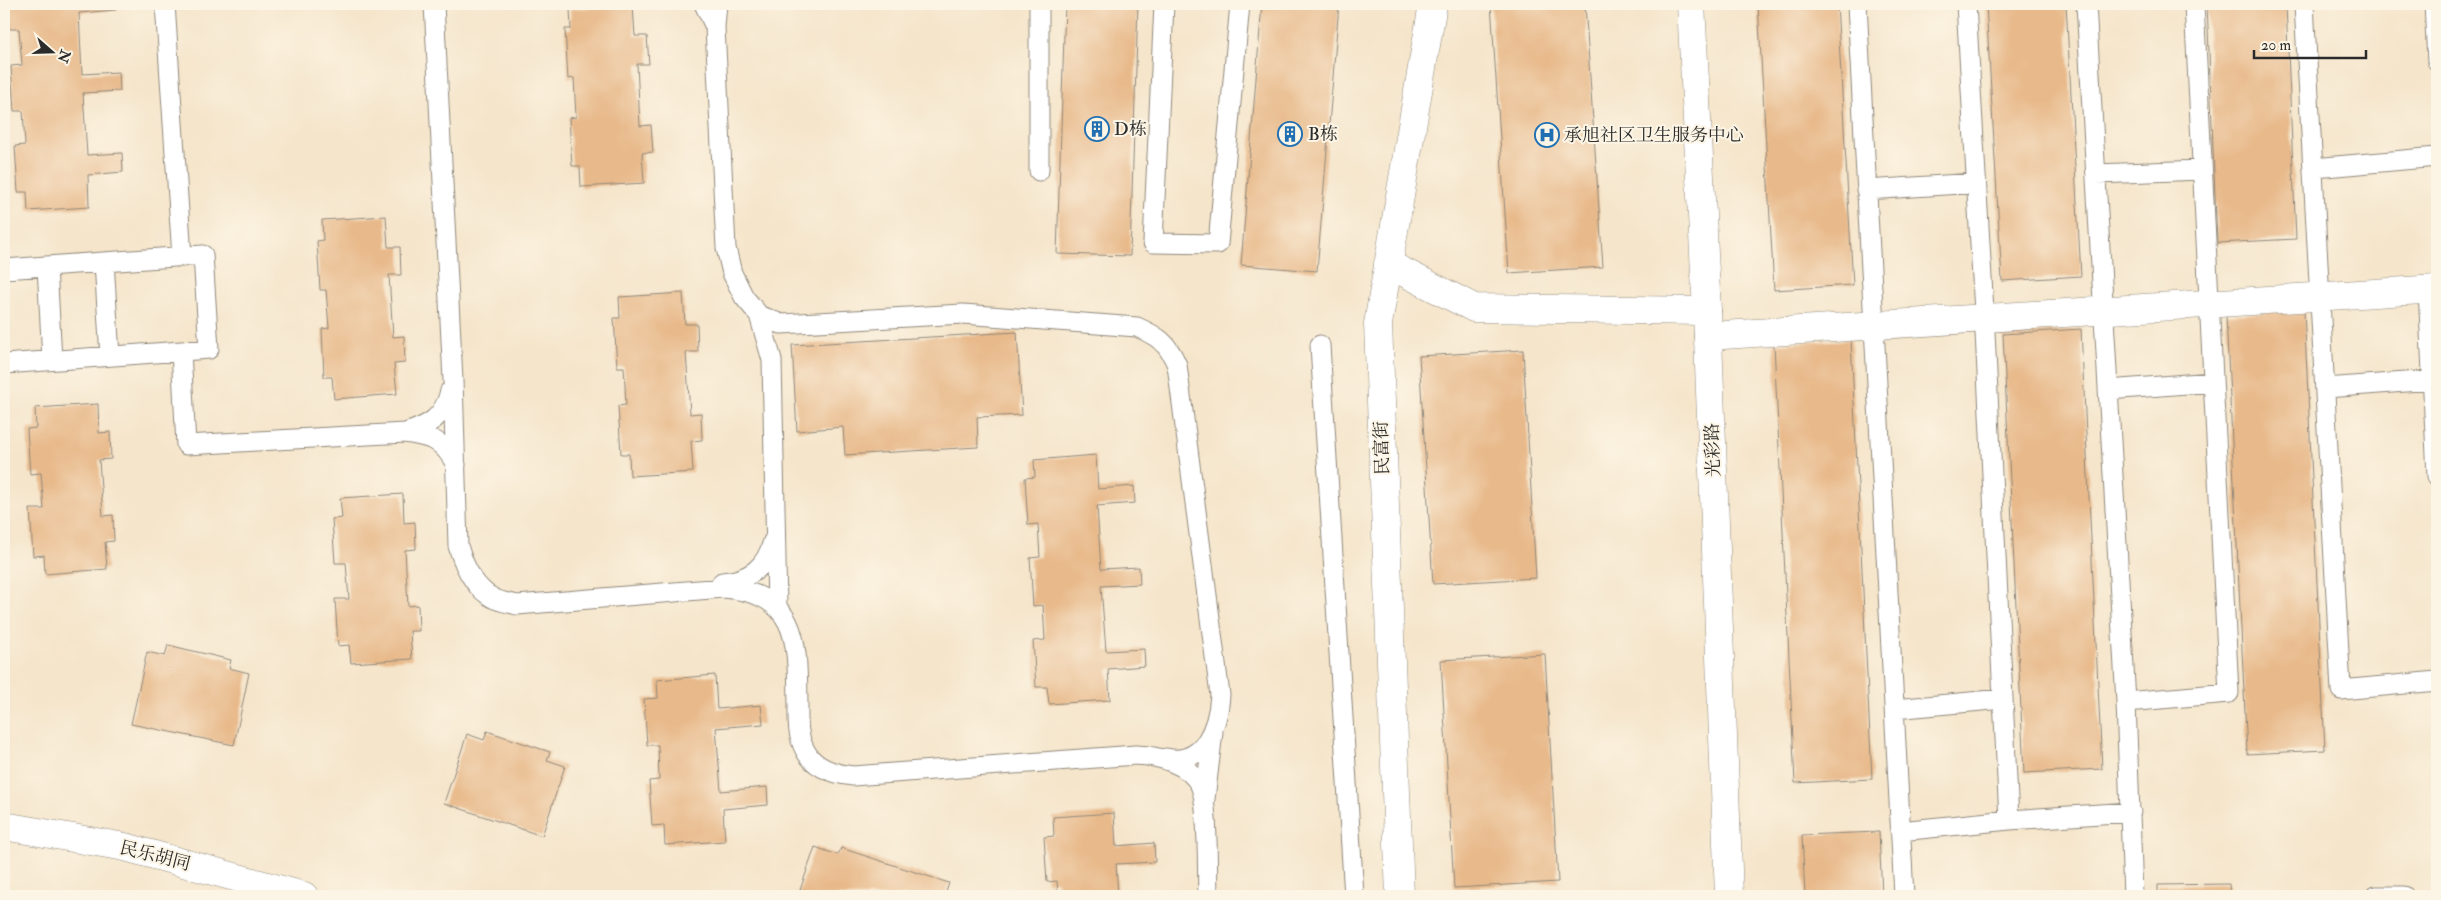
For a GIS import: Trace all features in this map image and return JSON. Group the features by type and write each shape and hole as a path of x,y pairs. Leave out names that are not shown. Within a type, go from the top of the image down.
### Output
{"street":[{"name":"民富街","path":"1400,896 1378,324 1433,4"},
{"name":"光彩路","path":"1691,4 1708,324 1729,896"},
{"path":"1388,264 1474,308 1708,324 1874,326 2433,289"},
{"name":"民乐胡同","path":"4,826 125,847 304,896"}],"lane":[{"path":"166,4 182,256"},
{"path":"434,4 453,380 458,546 463,565 477,584 494,599 517,605 722,588 756,594 777,608 786,617 793,634 797,654 798,728 805,750 817,764 835,774 853,776 1152,756 1178,761 1192,757 1203,746 1213,731"},
{"path":"704,4 715,27"},
{"path":"717,4 715,27 726,248 732,273 744,297 758,315 772,360 777,528 777,608"},
{"path":"1039,4 1039,171"},
{"path":"1164,4 1153,243 1218,244 1240,4"},
{"path":"1856,4 1904,896"},
{"path":"1966,4 1985,318 2009,820"},
{"path":"2086,4 2132,812 2133,896"},
{"path":"2126,702 2229,693 2194,4"},
{"path":"2304,4 2341,690 2437,682"},
{"path":"2434,4 2437,61"},
{"path":"2314,168 2437,157"},
{"path":"2096,174 2202,170"},
{"path":"1866,190 1976,183"},
{"path":"4,269 203,256 209,349 4,364"},
{"path":"104,262 110,356"},
{"path":"47,266 52,360"},
{"path":"2433,289 2432,380 2437,476"},
{"path":"758,315 781,324 963,314 1137,327 1155,335 1169,348 1176,365 1220,695 1219,712 1213,731 1204,806"},
{"path":"1320,345 1354,896"},
{"path":"181,351 186,445 405,432 426,426 438,418 448,402 453,380"},
{"path":"2326,388 2432,380"},
{"path":"2108,390 2213,382"},
{"path":"405,432 426,436 443,444 456,465"},
{"path":"640,595 658,587 734,582 750,576 763,564 772,546 777,528"},
{"path":"1894,709 2003,699"},
{"path":"1152,756 1171,762 1188,771 1200,786 1204,806 1208,896"},
{"path":"1900,831 2009,820 2132,812"},
{"path":"2376,896 2404,896"}],"building":[{"path":"8,4 115,4 116,10 79,13 82,74 119,72 120,91 83,93 87,155 122,153 123,172 88,175 89,207 28,211 27,192 18,192 15,146 25,145 23,111 14,111 11,66 22,65 19,29 9,29"},
{"name":"D栋","path":"1065,4 1138,4 1130,256 1057,254"},
{"name":"B栋","path":"1262,4 1339,4 1317,271 1241,265"},
{"name":"承旭社区卫生服务中心","path":"1491,4 1585,4 1603,267 1509,273"},
{"path":"1758,4 1837,4 1853,285 1774,290"},
{"path":"1986,4 2066,4 2081,276 2002,281"},
{"path":"2207,4 2286,4 2296,239 2217,243"},
{"path":"633,5 635,36 647,36 649,64 637,64 640,126 651,125 653,152 642,153 644,183 581,187 580,166 572,166 569,118 576,117 574,78 568,79 565,29 571,29 570,9"},
{"path":"386,216 388,247 400,247 401,275 389,275 393,337 404,336 405,363 394,364 397,394 334,399 332,377 324,377 322,329 329,328 326,290 320,290 317,241 323,240 322,220"},
{"path":"683,293 685,324 697,324 698,352 686,352 690,414 701,413 702,440 691,441 693,472 630,476 629,454 621,454 618,406 626,405 624,367 617,367 614,318 620,318 619,297"},
{"path":"2304,311 2325,750 2247,754 2226,315"},
{"path":"2081,329 2102,769 2024,773 2003,334"},
{"path":"1017,332 1022,415 977,417 978,447 845,455 843,427 797,431 792,345"},
{"path":"1851,340 1872,779 1795,783 1774,344"},
{"path":"1523,350 1536,578 1433,584 1419,356"},
{"path":"98,404 99,433 110,432 111,459 99,460 103,516 113,515 114,541 105,542 107,569 45,574 44,555 33,556 30,509 44,509 41,473 30,474 27,429 36,428 35,408"},
{"path":"1096,455 1098,489 1134,486 1135,503 1097,506 1101,569 1139,567 1140,584 1101,586 1106,651 1144,649 1145,666 1108,669 1110,700 1049,704 1047,687 1036,687 1033,641 1045,640 1043,605 1033,606 1030,558 1040,557 1038,524 1028,525 1025,478 1035,477 1034,460"},
{"path":"403,494 404,523 415,522 416,549 405,550 408,606 418,605 419,631 410,631 412,659 351,663 349,645 338,646 335,599 349,599 346,563 335,563 332,519 342,518 340,498"},
{"path":"168,645 231,660 229,668 249,673 234,745 131,724 147,652 165,656"},
{"path":"1545,654 1558,882 1454,888 1441,660"},
{"path":"715,675 717,709 761,705 763,724 716,728 721,791 767,787 768,805 723,809 725,841 665,845 664,825 652,826 649,781 659,780 658,745 647,745 644,699 658,698 657,680"},
{"path":"487,731 550,752 547,760 565,766 542,836 444,803 467,734 484,740"},
{"path":"1114,813 1116,846 1154,843 1155,862 1116,864 1118,896 1058,896 1057,881 1047,882 1044,837 1054,836 1053,817"},
{"path":"1879,832 1882,896 1805,896 1802,835"},
{"path":"815,847 838,855 841,848 949,883 946,892 957,896 798,896"},
{"path":"2435,857 2437,857 2437,890 2436,890"},
{"path":"2229,884 2230,896 2158,896 2158,885"}],"place":[{"name":"D栋","path":"1097,129"},
{"name":"B栋","path":"1290,134"},
{"name":"承旭社区卫生服务中心","path":"1547,135"}]}
